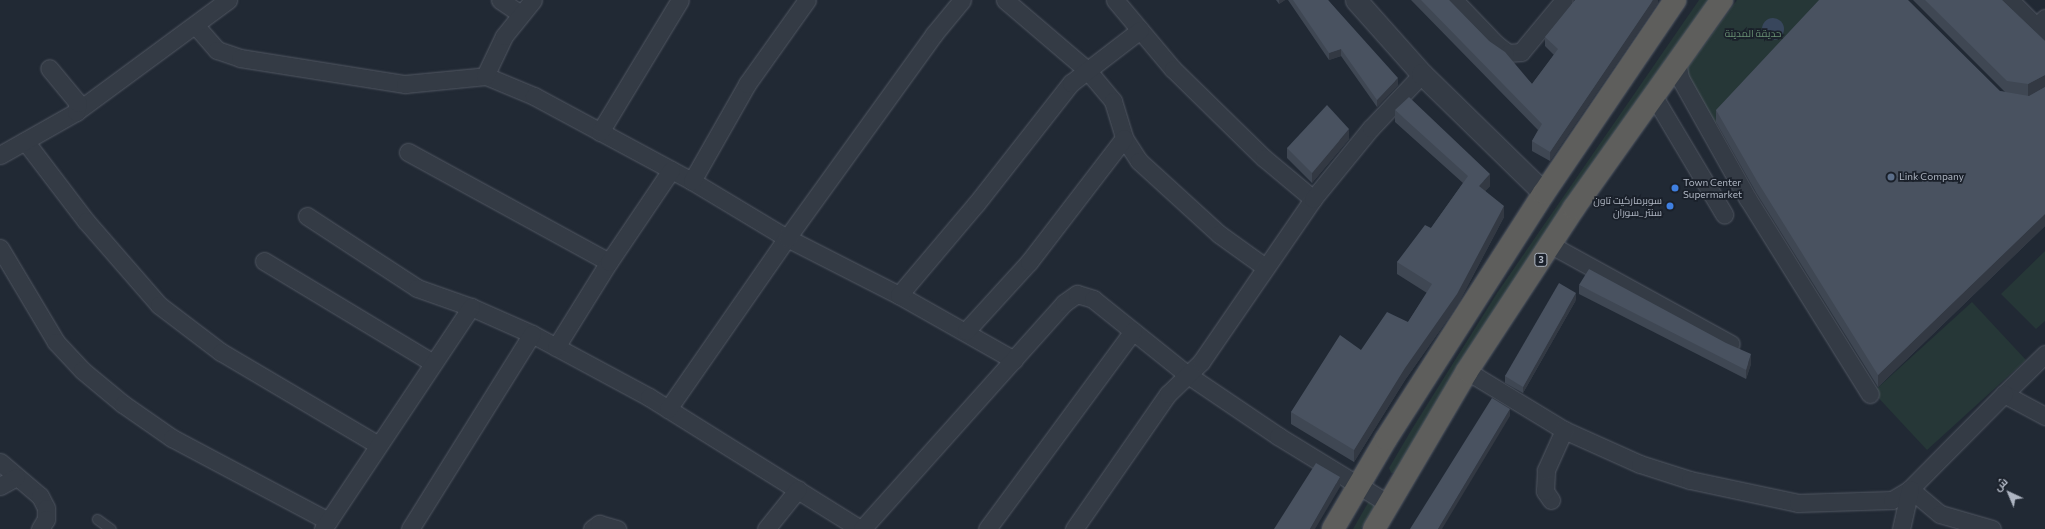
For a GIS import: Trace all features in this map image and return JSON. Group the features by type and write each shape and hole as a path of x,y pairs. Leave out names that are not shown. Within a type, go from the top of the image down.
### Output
{"highway":[{"path":"1333,529 1358,485 1544,193 1675,0"},
{"name":"3","path":"1374,529 1467,371 1653,95 1722,0"}],"street":[{"path":"0,155 76,112 196,26 228,0"},
{"path":"500,0 521,14"},
{"path":"485,76 504,36 532,0"},
{"path":"600,132 680,0"},
{"path":"692,181 747,84 807,0"},
{"path":"668,410 787,238 934,34 962,0"},
{"path":"1005,0 1088,71 1113,101 1124,138 1139,162 1219,234 1264,266"},
{"path":"1115,0 1179,75 1264,158 1313,199"},
{"path":"1356,0 1422,74 1544,193"},
{"path":"1454,0 1496,44 1508,53 1521,52 1564,0"},
{"path":"2007,0 2042,28"},
{"path":"196,26 218,50 240,58 405,84 485,76 534,96 692,181 787,238 966,331 1014,360"},
{"path":"899,295 976,204 1071,83 1140,30"},
{"path":"1677,61 1680,78 1748,199 1870,394"},
{"path":"49,68 78,103 76,112"},
{"path":"1074,529 1168,394 1201,362 1264,266 1313,199 1371,128 1422,74"},
{"path":"1653,95 1724,214"},
{"path":"966,331 1029,262 1124,138"},
{"path":"25,141 86,220 159,305 221,352 378,445"},
{"path":"408,152 609,262"},
{"path":"556,347 609,262 671,170"},
{"path":"307,216 417,288 471,307 532,334 668,410 861,529 1064,303 1077,294 1092,299 1188,375 1278,436 1389,504"},
{"path":"1551,245 1731,344"},
{"path":"0,248 56,342 82,370 123,404 172,438 326,525 471,307"},
{"path":"264,261 433,363"},
{"path":"987,529 1133,331"},
{"path":"410,529 532,334"},
{"path":"1467,371 1564,430 1640,464 1690,480 1798,503 1892,500 1910,489 2045,354"},
{"path":"2004,394 2045,416"},
{"path":"1551,500 1545,491 1544,480 1564,430"},
{"path":"0,462 40,496 46,508 46,519 40,529"},
{"path":"0,486 16,477"},
{"path":"766,529 798,489"},
{"path":"1901,529 1910,489"},
{"path":"1910,489 1940,514 1992,529"},
{"path":"592,529 599,524 617,529"}],"lane":[{"path":"97,520 111,529"}],"green space":[{"path":"1699,0 1709,0 1397,472 1391,473 1389,468 1497,293"},
{"name":"حديقة المدينة","path":"1737,0 1831,0 1710,130 1680,78"},
{"path":"2045,251 2045,321 2036,329 2001,294"},
{"path":"1972,302 2026,360 1927,450 1873,392"},
{"path":"1369,501 1376,504 1361,529 1353,529"}],"water":[{"path":"1773,18 1781,21 1784,29 1781,37 1773,40 1765,37 1762,29 1765,21"}],"building":[{"path":"1293,0 1328,0 1398,78 1377,100 1341,49 1329,53"},
{"path":"1421,0 1449,0 1489,41 1505,52 1532,84 1558,49 1545,37 1575,0 1653,0 1550,152 1532,141 1542,124"},
{"name":"Link Company","path":"1819,0 1908,0 2000,91 2029,96 2045,87 2045,214 1878,375 1757,181 1716,110"},
{"path":"1925,0 2002,0 2045,41 2045,75 2028,84 2007,81"},
{"path":"1409,97 1490,174 1479,186 1504,206 1457,294 1405,368 1354,450 1291,412 1340,335 1361,350 1387,312 1408,322 1432,284 1397,262 1425,225 1431,228 1468,176 1395,110"},
{"path":"1327,105 1349,129 1312,173 1287,148"},
{"path":"1589,269 1726,343 1751,354 1746,370 1579,285"},
{"path":"1559,283 1576,293 1523,387 1505,376"},
{"path":"1492,398 1510,409 1438,529 1410,529"},
{"path":"1316,463 1340,477 1310,529 1274,529"}],"place":[{"name":"Link Company","path":"1891,177"},
{"name":"Town Center Supermarket","path":"1675,188"},
{"name":"سوبرماركيت تاون سنتر _سوران","path":"1670,206"}]}
